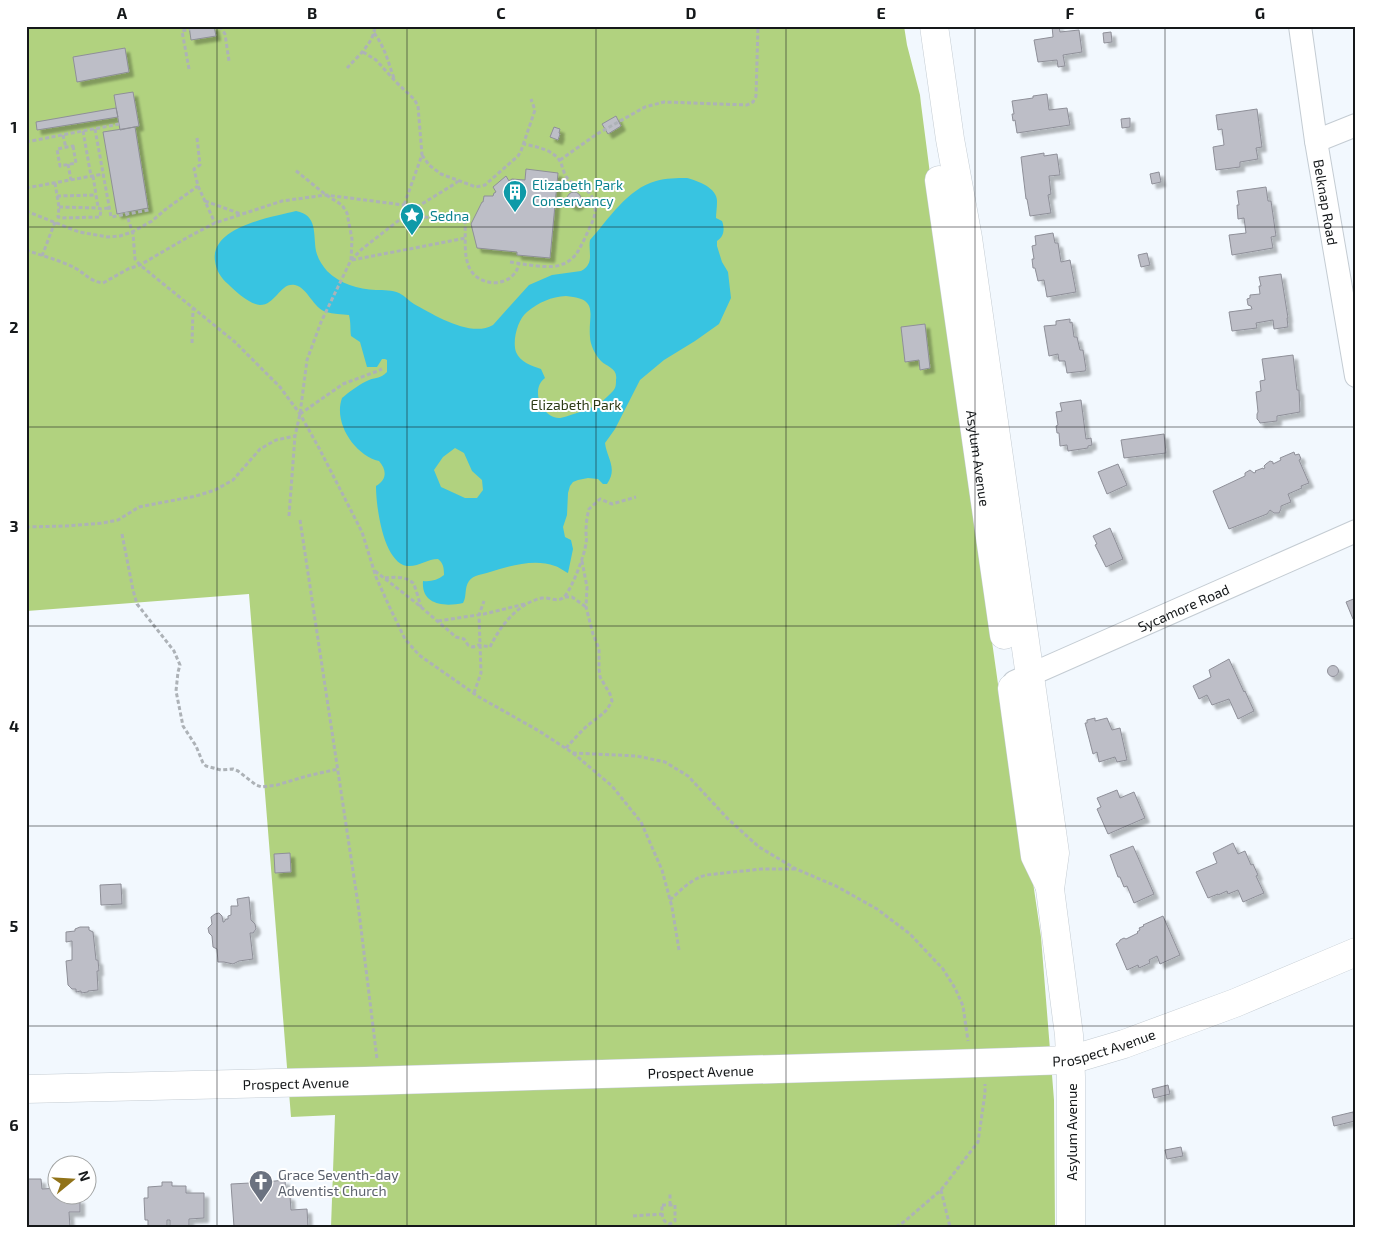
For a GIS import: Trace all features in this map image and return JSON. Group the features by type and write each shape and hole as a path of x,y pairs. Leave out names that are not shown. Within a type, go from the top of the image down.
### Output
{"main road":[{"name":"Asylum Avenue","path":"917,26 1020,679 1054,853 1050,889 1069,1035 1071,1227"},
{"name":"Asylum Avenue","path":"934,26 950,139 968,238 1020,679"},
{"name":"Prospect Avenue","path":"26,1088 345,1082 1070,1060 1124,1044 1235,1003 1356,952"}],"street":[{"name":"Belknap Road","path":"1300,26 1316,141 1356,376"},
{"path":"1316,141 1356,125"},
{"name":"Sycamore Road","path":"1020,679 1356,531"}],"path":[{"path":"220,26 225,34 229,61"},
{"path":"348,68 362,52 374,33 375,26"},
{"path":"560,160 597,134 645,106 664,102 747,105 753,102 756,96 758,26"},
{"path":"189,69 182,31 190,29"},
{"path":"374,33 381,42 396,82"},
{"path":"362,52 376,60 414,99 418,106 422,155 404,205"},
{"path":"422,155 429,165 441,174 476,187 485,184 518,156 524,144 534,110 531,99"},
{"path":"26,142 119,124"},
{"path":"95,129 111,217 149,210"},
{"path":"55,183 59,207 58,217 100,217 83,131"},
{"path":"63,135 66,148"},
{"path":"197,138 200,165 194,169 198,186 215,223"},
{"path":"510,262 555,266 564,264 574,258 590,229 596,209 590,193 569,180 566,176 560,160 551,152 524,144"},
{"path":"73,146 76,163 68,164 60,166 57,149 73,146"},
{"path":"68,164 71,180"},
{"path":"295,170 326,196 342,205 347,213 352,239 352,260"},
{"path":"26,188 103,174"},
{"path":"289,516 295,436 300,414 307,360 321,322 345,271 362,249 412,210 458,180"},
{"path":"26,211 79,232 108,237 120,236 152,221 166,208 198,186"},
{"path":"57,196 96,195"},
{"path":"26,250 77,269 89,279 102,283 128,269 140,265 215,223 282,201 326,196 404,205 425,217 465,222 467,260 471,270 478,278 487,282 507,280 518,270 519,263"},
{"path":"204,201 242,214"},
{"path":"59,207 109,208"},
{"path":"127,213 132,232 135,259 140,265 235,342 280,387 300,414 320,448 362,532 374,570 405,638 420,655 474,694 574,753 612,786 641,822 662,870 670,900 679,950"},
{"path":"42,256 55,222"},
{"path":"352,260 466,238"},
{"path":"192,343 193,308"},
{"path":"300,414 342,384 382,369"},
{"path":"26,528 103,523 118,520 139,507 196,496 215,490 233,480 260,449 276,440 295,436"},
{"path":"564,597 574,581 586,545 589,509 600,499 612,504 636,498"},
{"path":"300,520 358,904 377,1059"},
{"path":"122,534 137,604 174,651 180,664 176,691 183,726 196,746 203,763 215,770 233,769 238,771 256,785 262,787 338,770"},
{"path":"566,748 580,732 602,715 612,701 600,677 599,649 586,607 587,587 581,560"},
{"path":"374,570 422,607 456,637 464,639 468,645 473,647 479,645 490,647 502,626 528,604"},
{"path":"384,578 396,577 413,584 422,607"},
{"path":"437,621 478,615 528,604 543,598 558,600 564,597 572,597 586,607"},
{"path":"474,694 480,673 478,615 484,601"},
{"path":"574,753 637,756 665,762 688,776 728,819 758,846 796,869 836,886 877,909 910,934 943,969 955,988 963,1006 968,1042"},
{"path":"670,900 690,883 706,875 749,869 796,869"},
{"path":"896,1227 941,1190 978,1142 985,1093"},
{"path":"941,1190 950,1227"},
{"path":"670,1194 670,1205"},
{"path":"662,1205 670,1205 675,1205 675,1221 670,1224 665,1223 662,1214 662,1205"},
{"path":"633,1216 662,1214"}],"green space":[{"name":"Elizabeth Park","path":"26,26 904,26 920,95 973,507 998,684 1023,814 1041,937 1054,1100 1055,1227 331,1227 335,1115 291,1117 249,594 27,611"}],"water":[{"path":"687,178 702,183 711,189 716,197 716,218 722,221 724,230 717,241 717,246 722,262 728,272 731,298 719,324 664,360 640,380 615,429 605,443 612,468 607,484 603,484 598,479 588,478 573,482 570,486 567,515 563,527 565,537 571,540 573,549 568,573 557,567 539,563 506,567 473,577 467,584 463,603 448,605 435,603 430,600 423,589 423,581 434,580 444,575 442,564 438,559 407,566 399,562 392,555 382,532 377,506 376,486 384,478 383,468 379,461 370,458 354,445 343,427 341,418 342,398 362,383 385,374 387,372 387,360 382,359 377,367 367,367 360,342 351,336 349,315 329,313 321,310 300,287 290,285 285,287 265,304 260,305 247,300 219,274 215,261 216,249 222,240 245,225 296,211 303,213 308,217 313,226 318,257 332,276 350,285 396,292 414,304 453,324 474,329 484,328 493,325 529,285 552,275 581,271 585,268 590,257 590,240 619,206 636,191 656,181","holes":["566,296 584,300 588,304 590,309 590,337 592,346 601,361 614,370 616,383 614,390 599,404 559,418 547,413 543,408 538,395 538,389 545,378 541,369 520,358 516,352 515,336 521,320 527,312 545,301","455,448 464,453 472,471 482,480 483,490 477,498 465,498 441,487 434,470 443,457"]}],"building":[{"path":"189,26 214,26 216,36 191,40"},
{"path":"1052,26 1059,26 1060,32 1079,30 1082,52 1063,55 1065,66 1058,67 1057,60 1038,62 1034,40 1053,37"},
{"path":"1111,32 1112,42 1104,43 1103,33"},
{"path":"125,48 129,72 77,82 73,57"},
{"path":"133,92 139,126 120,130 114,95"},
{"path":"1047,94 1049,110 1067,108 1070,125 1017,133 1015,120 1013,121 1012,101"},
{"path":"116,108 118,117 37,130 36,122"},
{"path":"1257,109 1262,147 1256,148 1258,159 1240,162 1240,167 1216,170 1213,147 1224,145 1222,129 1218,130 1216,115"},
{"path":"616,116 621,126 608,134 602,124"},
{"path":"1130,118 1130,127 1122,128 1121,119"},
{"path":"135,127 148,208 117,214 103,132"},
{"path":"554,127 560,129 558,140 550,137"},
{"path":"1044,153 1044,156 1057,154 1060,175 1049,176 1051,194 1048,195 1051,213 1030,216 1021,157"},
{"name":"Elizabeth Park Conservancy","path":"526,169 558,173 550,258 517,255 517,252 477,248 471,224 483,202 484,196 493,196 496,192 493,187 506,176 509,181 512,179 525,180"},
{"path":"1159,172 1161,182 1152,184 1150,174"},
{"path":"1266,187 1268,201 1271,201 1276,236 1271,237 1273,248 1232,255 1229,235 1246,233 1244,218 1238,219 1237,191"},
{"path":"574,192 579,194 581,199 579,204 574,206 569,204 567,199 569,194"},
{"path":"1053,233 1055,243 1058,243 1061,262 1070,260 1076,292 1047,297 1044,280 1038,281 1035,268 1033,268 1032,246 1036,245 1035,236"},
{"path":"1147,253 1150,265 1141,267 1138,255"},
{"path":"1281,274 1288,327 1274,329 1273,320 1256,323 1257,328 1232,331 1229,312 1252,309 1248,305 1247,299 1250,298 1250,295 1260,294 1259,277"},
{"path":"1070,319 1074,337 1077,337 1080,350 1083,350 1085,371 1067,373 1065,361 1059,361 1058,354 1049,356 1044,326 1056,325 1056,321"},
{"path":"925,324 930,368 920,370 919,360 905,362 901,327"},
{"path":"1293,355 1297,390 1299,390 1300,412 1277,416 1277,421 1260,423 1257,419 1256,392 1261,391 1260,381 1265,380 1262,359"},
{"path":"1081,400 1086,439 1091,438 1092,445 1088,446 1088,448 1068,451 1067,445 1060,446 1059,433 1057,433 1056,426 1058,425 1056,412 1062,411 1060,403"},
{"path":"1164,434 1166,453 1124,458 1121,440"},
{"path":"1294,452 1295,455 1299,454 1301,459 1299,460 1309,483 1288,494 1291,502 1281,506 1279,513 1274,513 1270,510 1267,514 1229,529 1213,491 1245,476 1245,473 1250,470 1254,473 1265,468 1264,466 1270,461 1273,464 1281,460 1280,458"},
{"path":"1118,464 1127,485 1107,494 1098,472"},
{"path":"1110,528 1123,559 1106,567 1095,545 1097,544 1093,536"},
{"path":"1356,598 1356,618 1353,619 1346,602"},
{"path":"1229,659 1254,711 1238,719 1229,699 1212,705 1207,695 1199,699 1193,686 1211,677 1209,670"},
{"path":"1331,666 1335,666 1338,671 1337,675 1331,676 1328,673 1328,669"},
{"path":"1095,718 1095,721 1107,718 1112,730 1120,728 1127,760 1117,762 1115,757 1099,762 1097,752 1093,754 1085,723 1087,723 1087,720"},
{"path":"1117,790 1120,798 1134,792 1145,818 1108,834 1097,809 1101,807 1097,798"},
{"path":"1233,843 1238,854 1245,851 1258,875 1256,876 1264,893 1243,902 1238,890 1228,894 1227,891 1208,898 1196,872 1217,863 1213,853"},
{"path":"1133,846 1154,894 1134,903 1127,886 1124,887 1120,877 1118,877 1110,855"},
{"path":"290,853 291,872 275,873 274,854"},
{"path":"121,884 122,904 101,905 100,885"},
{"path":"249,897 251,920 255,924 256,929 253,933 250,933 253,959 233,964 218,962 217,949 213,947 212,936 208,928 212,924 211,917 219,913 224,922 231,915 231,906 238,906 237,899"},
{"path":"1163,916 1180,955 1160,964 1157,956 1149,960 1150,963 1139,968 1138,965 1127,970 1116,944 1124,938 1126,939 1138,933 1139,928 1143,925"},
{"path":"89,927 89,930 93,932 99,971 97,971 98,990 81,993 81,991 76,992 76,989 72,989 68,985 66,961 72,960 72,941 66,942 66,932 75,931 75,929"},
{"path":"1168,1085 1170,1094 1154,1098 1152,1089"},
{"path":"1353,1112 1355,1121 1334,1126 1332,1117"},
{"path":"1181,1147 1183,1156 1167,1159 1165,1150"},
{"name":"Grace Seventh-day Adventist Church","path":"265,1178 265,1182 285,1180 286,1196 290,1196 291,1210 307,1209 308,1227 234,1227 231,1184 250,1183 250,1179"},
{"path":"26,1179 41,1179 42,1189 48,1189 48,1206 80,1206 80,1212 69,1212 70,1227 26,1227"},
{"path":"162,1182 172,1182 172,1186 186,1186 186,1193 204,1193 204,1218 189,1219 189,1226 187,1227 170,1226 170,1220 167,1220 167,1226 148,1227 148,1220 145,1220 144,1198 148,1198 148,1187 162,1186"}],"place":[{"name":"Elizabeth Park Conservancy","path":"515,213"},
{"name":"Sedna","path":"412,236"},
{"name":"Grace Seventh-day Adventist Church","path":"261,1203"}]}
